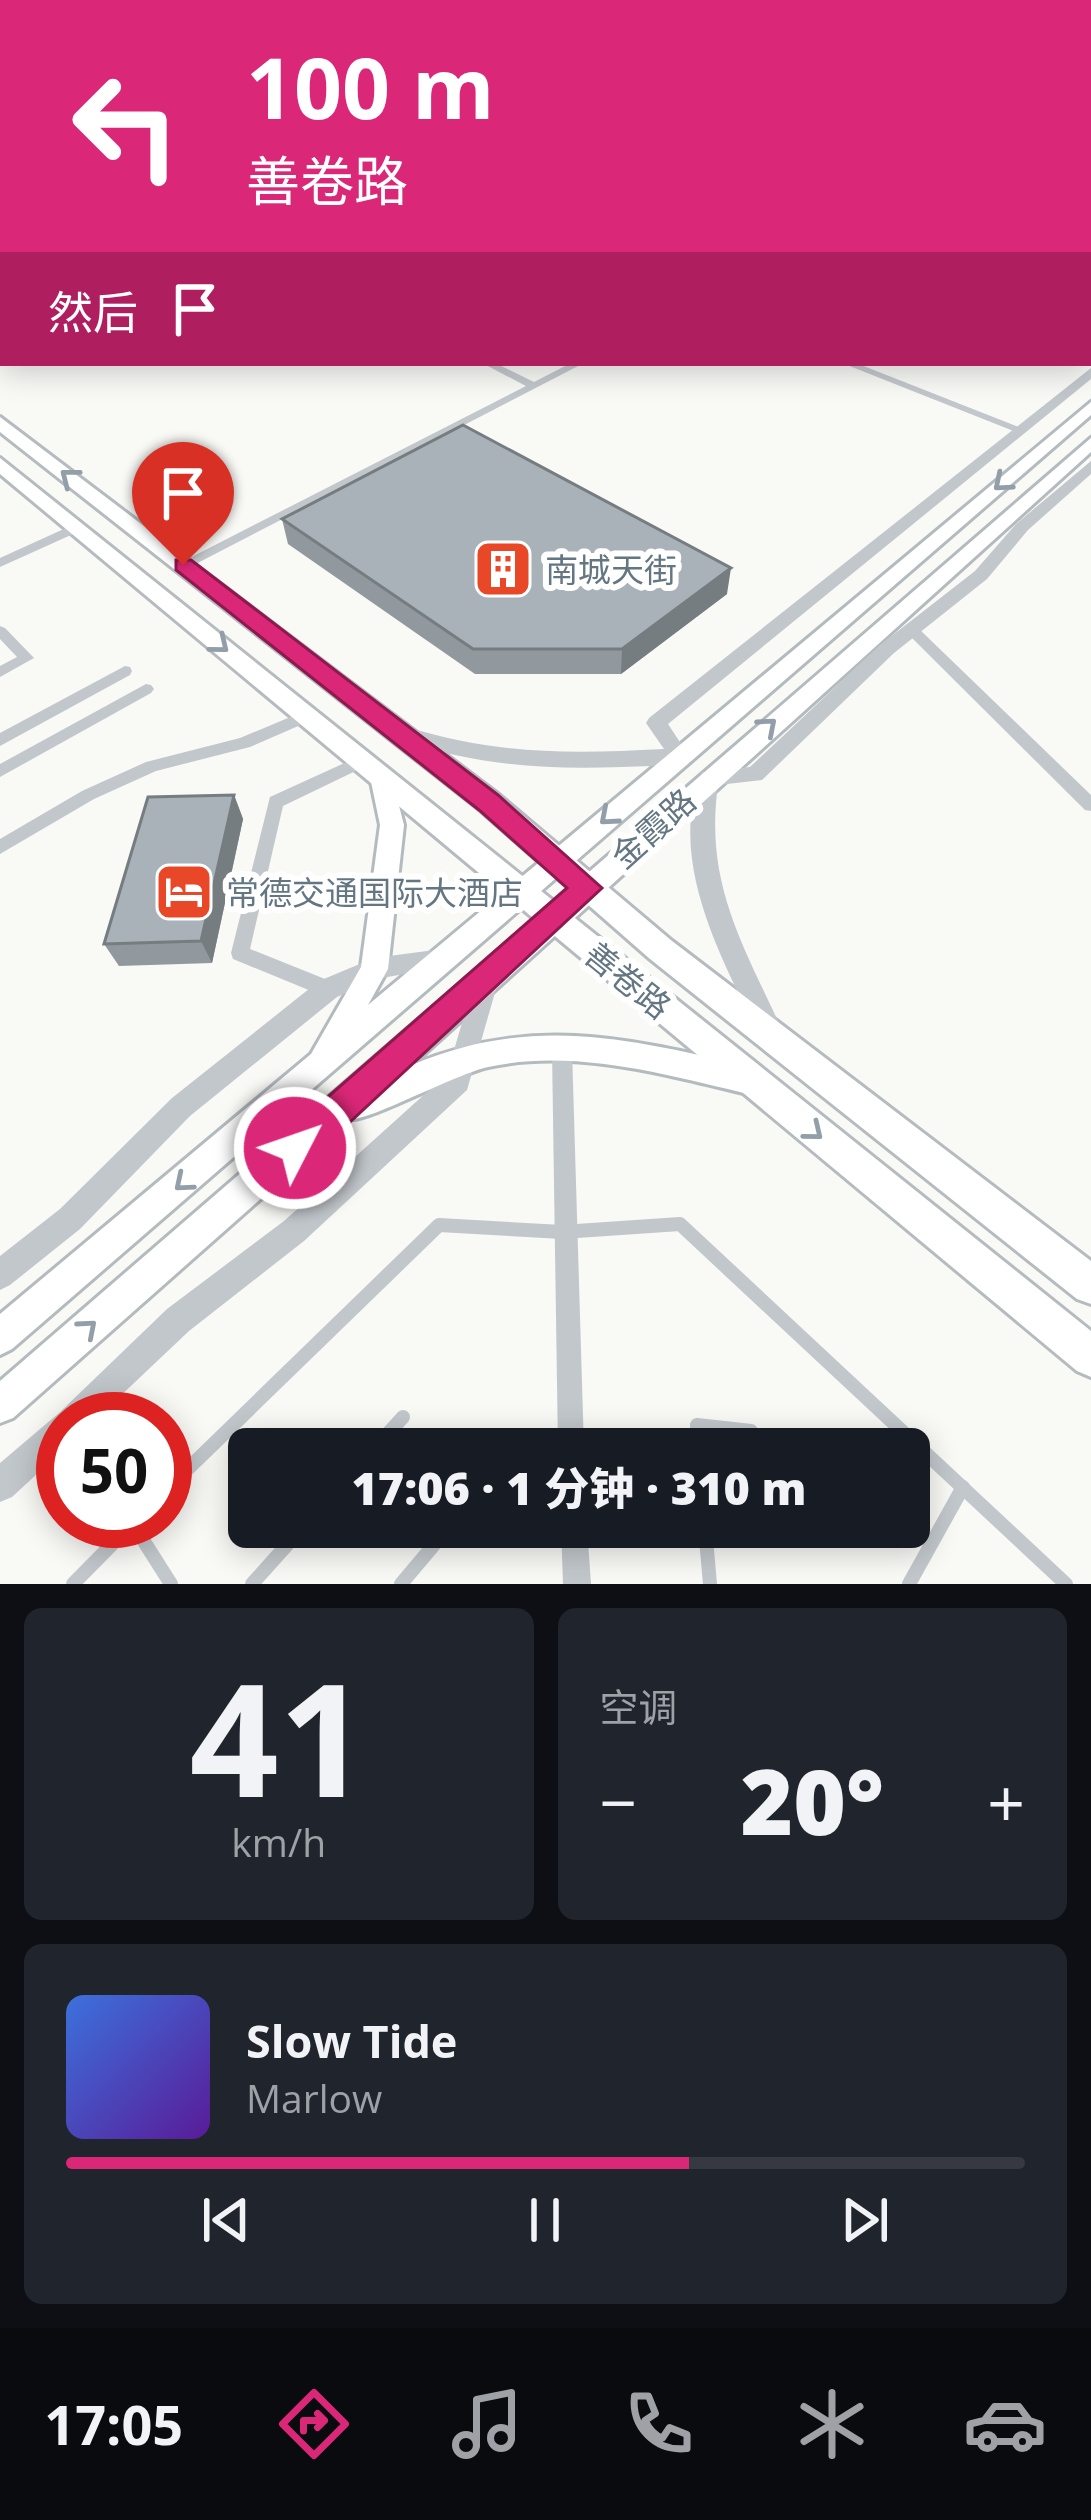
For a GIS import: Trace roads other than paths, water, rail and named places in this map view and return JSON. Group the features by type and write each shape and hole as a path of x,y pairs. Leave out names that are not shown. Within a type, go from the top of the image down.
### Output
{"main road":[{"name":"金霞路","path":"0,1337 1091,407"},
{"path":"0,423 558,860"},
{"name":"金霞路","path":"0,1405 486,982 709,778 905,622 1087,457"},
{"name":"善卷路","path":"0,464 1091,1357"},
{"path":"312,1074 374,969 392,824 372,769"},
{"name":"善卷路","path":"558,860 773,1038 1091,1286"},
{"path":"328,1120 430,1070 512,1049 629,1052 752,1081"}],"street":[{"path":"499,366 535,386"},
{"path":"183,565 573,366"},
{"path":"856,366 1050,442"},
{"path":"679,756 656,723 788,620 856,556 1091,372"},
{"path":"0,563 77,527"},
{"path":"788,620 819,637"},
{"path":"905,622 1091,805"},
{"path":"0,631 27,658 0,672"},
{"path":"0,740 125,671"},
{"path":"0,772 146,688"},
{"path":"0,847 88,795 152,766 244,743 307,716"},
{"path":"392,728 437,746 489,755 595,761 679,756"},
{"path":"328,989 240,953 276,802 372,769"},
{"path":"709,778 698,851 707,890 773,1038"},
{"path":"0,1275 70,1219 181,1107 328,989 374,969 449,958"},
{"path":"102,1392 178,1320 326,1201 458,1081 486,982"},
{"path":"562,1050 562,1232 570,1428"},
{"path":"0,1485 36,1452"},
{"path":"575,1548 577,1584"}],"lane":[{"path":"192,1465 439,1225 562,1232 680,1224 1061,1582"},
{"path":"393,1428 403,1417"},
{"path":"697,1428 724,1428"},
{"path":"909,1584 963,1487"},
{"path":"73,1584 108,1548"},
{"path":"149,1548 171,1584"},
{"path":"252,1584 284,1548"},
{"path":"401,1584 431,1548"},
{"path":"707,1548 710,1584"}],"place":[{"name":"南城天街","path":"503,569"},
{"name":"常德交通国际大酒店","path":"184,892"}]}
